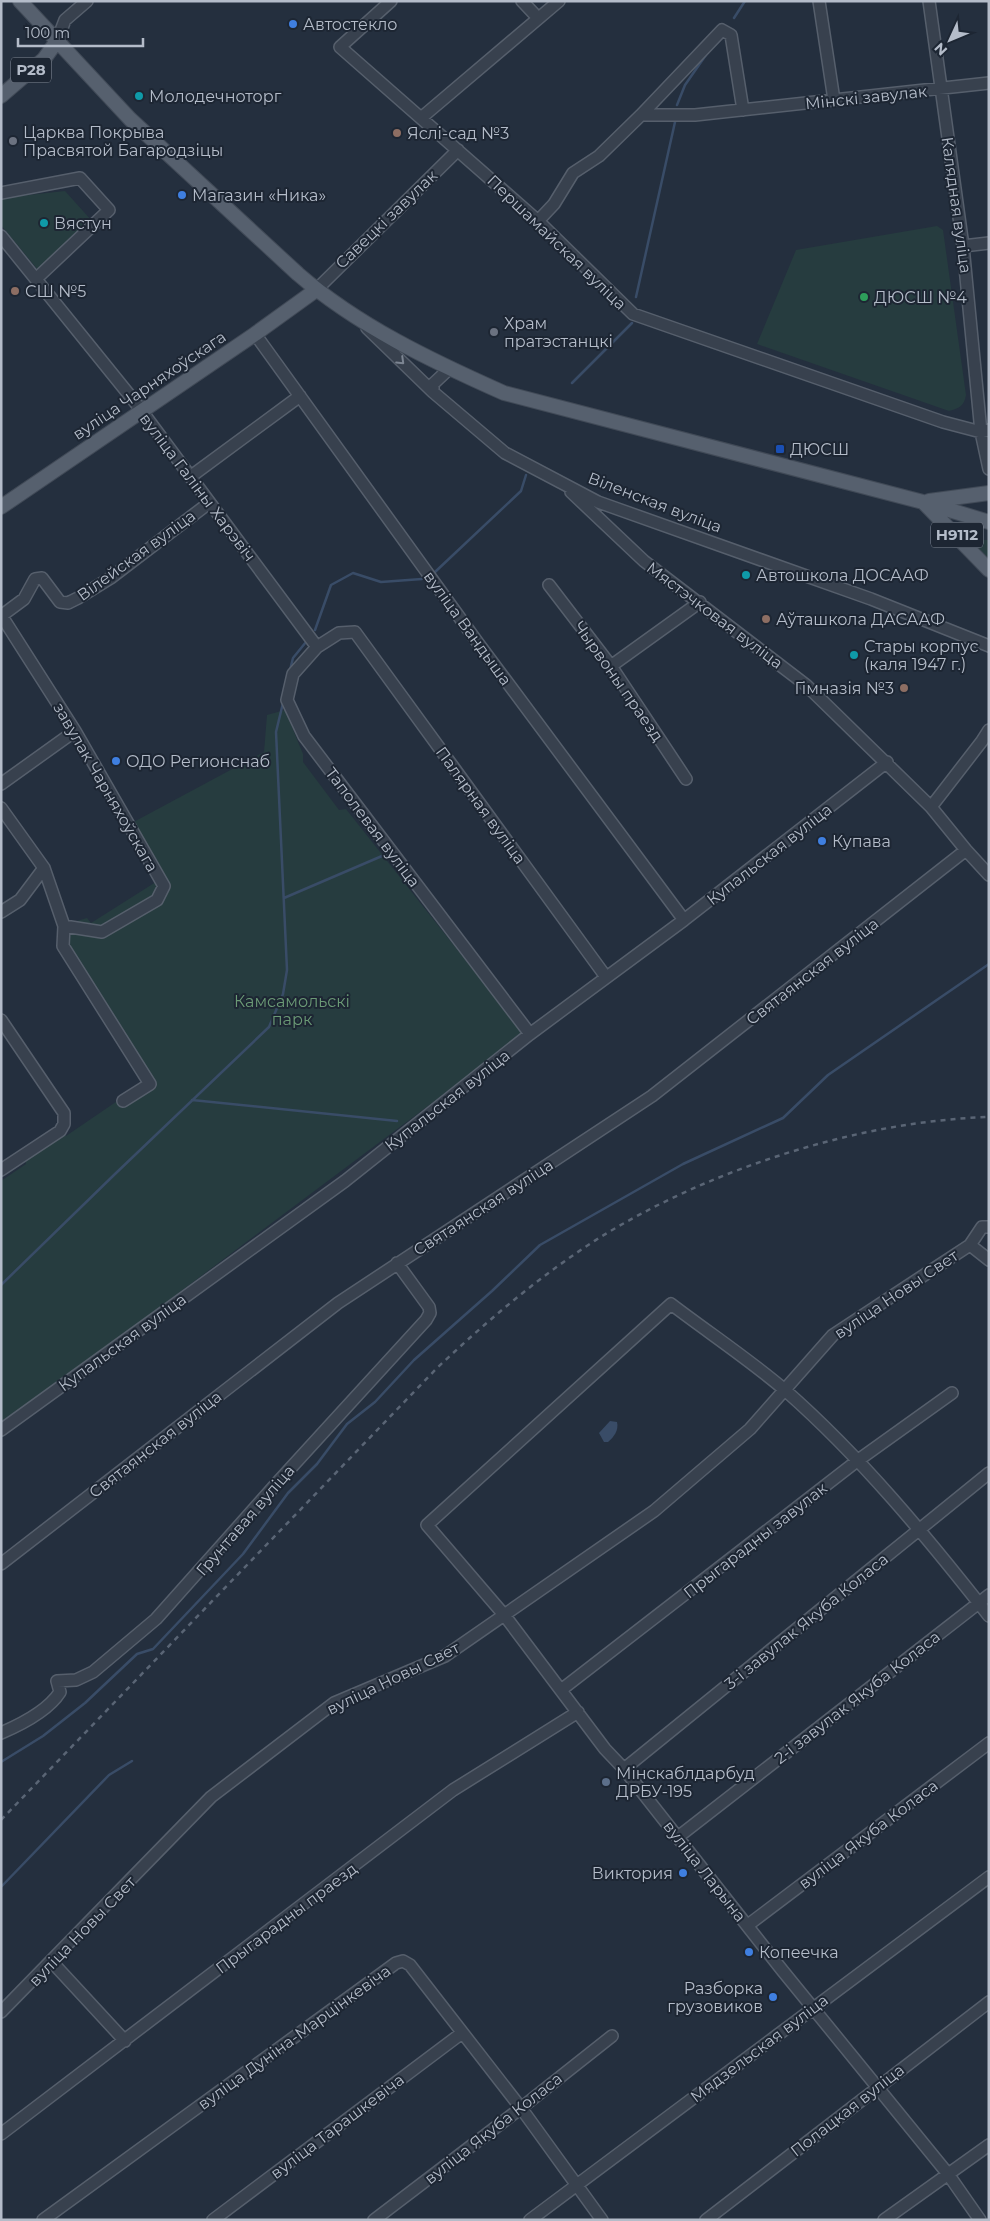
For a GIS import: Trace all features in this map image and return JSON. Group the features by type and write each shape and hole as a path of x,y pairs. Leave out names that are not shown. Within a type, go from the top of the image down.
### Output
{"main road":[{"name":"Р28","path":"1,96 44,59 57,41 20,1"},
{"name":"Віленская вуліца","path":"57,41 130,119 316,290 372,327 449,368 504,393 923,502 989,522"},
{"name":"вуліца Чарняхоўскага","path":"1,508 316,290"},
{"path":"923,502 989,493"},
{"name":"Н9112","path":"923,502 989,570"}],"street":[{"path":"57,41 65,20 87,1"},
{"name":"Першамайская вуліца","path":"391,1 340,47 538,221 632,314 943,422 985,431"},
{"path":"522,1 538,18"},
{"path":"421,118 559,1"},
{"path":"819,1 834,100"},
{"name":"Калядная вуліца","path":"930,1 964,246 989,469"},
{"path":"538,221 554,204 573,173 599,156 722,30 731,35 743,110"},
{"name":"Мінскі завулак","path":"641,115 695,116 941,90 989,83"},
{"name":"Савецкі завулак","path":"316,290 458,150"},
{"path":"1,193 80,178 109,210 37,278"},
{"name":"вуліца Галіны Харэвіч","path":"1,236 37,278 141,410 317,647"},
{"path":"964,246 989,243"},
{"name":"Віленская вуліца","path":"353,315 433,392 505,453 564,486 598,502 872,599 989,646"},
{"name":"вуліца Вандыша","path":"254,334 478,643 684,920"},
{"path":"433,392 433,384 449,368"},
{"path":"190,477 300,396"},
{"name":"Мястэчковая вуліца","path":"564,486 644,561 806,685 931,807 989,875"},
{"path":"591,512 592,506 598,502"},
{"name":"Вілейская вуліца","path":"1,615 24,598 35,579 42,578 60,602 68,603 78,598 112,577 209,503"},
{"name":"Чырвоны праезд","path":"549,585 612,666 686,779"},
{"path":"612,666 700,602"},
{"name":"завулак Чарняхоўскага","path":"1,615 75,731 164,886 156,900 102,932 64,926"},
{"name":"Таполевая вуліца","path":"355,632 339,633 317,647 293,674 287,700 304,736 530,1034"},
{"name":"Палярная вуліца","path":"355,632 606,977"},
{"path":"931,807 989,730"},
{"path":"1,784 75,731"},
{"name":"Купальская вуліца","path":"1,1430 345,1181 530,1034 684,920 887,762"},
{"path":"1,808 44,868 64,926 63,946 150,1084 123,1101"},
{"name":"Святаянская вуліца","path":"1,1564 338,1303 652,1096 966,850"},
{"path":"1,912 20,900 44,868"},
{"path":"1,1020 64,1113 64,1124 60,1131 1,1170"},
{"name":"вуліца Новы Свет","path":"1,2012 212,1797 334,1703 445,1656 654,1511 750,1429 833,1334 970,1245 982,1227 989,1227"},
{"name":"вуліца Новы Свет","path":"970,1245 989,1260"},
{"name":"Грунтавая вуліца","path":"1,1733 32,1717 56,1697 60,1692 57,1681 76,1680 93,1672 156,1619 283,1476 426,1320 430,1314 429,1307 397,1263"},
{"name":"вуліца Ларына","path":"785,1391 671,1304 427,1525 505,1616 605,1749 624,1769 876,2087 948,2174 980,2220"},
{"path":"785,1391 857,1461 919,1531 989,1616"},
{"name":"Прыгарадны завулак","path":"561,1690 857,1461 952,1393"},
{"name":"3-і завулак Якуба Коласа","path":"624,1769 989,1473"},
{"name":"2-і завулак Якуба Коласа","path":"678,1837 989,1595"},
{"name":"Прыгарадны праезд","path":"1,2134 453,1790 578,1712"},
{"name":"вуліца Якуба Коласа","path":"748,1925 989,1743"},
{"name":"Мядзельская вуліца","path":"530,2220 989,1877"},
{"name":"вуліца Дуніна-Марцінкевіча","path":"43,2220 396,1963 403,1961 410,1965 521,2108 602,2220"},
{"path":"52,1962 125,2041"},
{"name":"Полацкая вуліца","path":"706,2220 876,2087 989,2002"},
{"name":"вуліца Тарашкевіча","path":"213,2220 462,2033"},
{"name":"вуліца Якуба Коласа","path":"374,2220 612,2036"},
{"path":"884,2220 989,2146"}],"green space":[{"path":"65,191 92,221 38,270 1,225 1,198"},
{"name":"ДЮСШ №4","path":"937,226 943,230 966,395 963,404 959,408 949,411 757,344 796,250"},
{"path":"983,540 989,540 989,560 977,547"},
{"name":"Камсамольскі парк","path":"285,710 303,754 303,762 339,810 346,809 520,1029 520,1037 1,1426 1,1181 26,1164 25,1159 64,1134 66,1136 151,1078 70,951 70,946 66,939 71,935 73,922 87,918 91,923 159,880 128,825 264,752 267,715"}],"water":[{"path":"610,1421 617,1422 617,1431 608,1442 604,1442 599,1433"}],"waterway":[{"path":"734,18 745,1"},
{"path":"677,105 685,85 708,52"},
{"path":"636,297 675,122"},
{"path":"572,383 632,323"},
{"path":"435,572 521,491 526,475"},
{"path":"315,630 331,585 353,573 381,582 422,579"},
{"path":"290,670 293,658 306,642"},
{"path":"1,1285 269,1027 283,994 287,970 276,732 283,703"},
{"path":"284,898 382,856"},
{"path":"1,1762 43,1736 85,1703 137,1654 153,1649 243,1554 288,1493 317,1464 347,1424 375,1402 414,1360 492,1291 540,1245 683,1164 783,1118 828,1075 989,964"},
{"path":"192,1100 397,1121"},
{"path":"1,1887 109,1775 132,1761"}],"railway":[{"path":"1,1820 437,1368 495,1316 577,1252 642,1213 688,1191 737,1170 787,1153 889,1128 989,1117"}],"place":[{"name":"Автостекло","path":"293,24"},
{"name":"Молодечноторг","path":"139,96"},
{"name":"Яслі-сад №3","path":"397,133"},
{"name":"Царква Покрыва Прасвятой Багародзіцы","path":"13,141"},
{"name":"Магазин «Ника»","path":"182,195"},
{"name":"Вястун","path":"44,223"},
{"name":"СШ №5","path":"15,291"},
{"name":"ДЮСШ №4","path":"864,297"},
{"name":"Храм пратэстанцкі","path":"494,332"},
{"name":"ДЮСШ","path":"780,449"},
{"name":"Автошкола ДОСААФ","path":"746,575"},
{"name":"Аўташкола ДАСААФ","path":"766,619"},
{"name":"Стары корпус (каля 1947 г.)","path":"854,655"},
{"name":"Гімназія №3","path":"904,688"},
{"name":"ОДО Регионснаб","path":"116,761"},
{"name":"Купава","path":"822,841"},
{"name":"Мінскаблдарбуд ДРБУ-195","path":"606,1782"},
{"name":"Виктория","path":"683,1873"},
{"name":"Копеечка","path":"749,1952"},
{"name":"Разборка грузовиков","path":"773,1997"}]}
